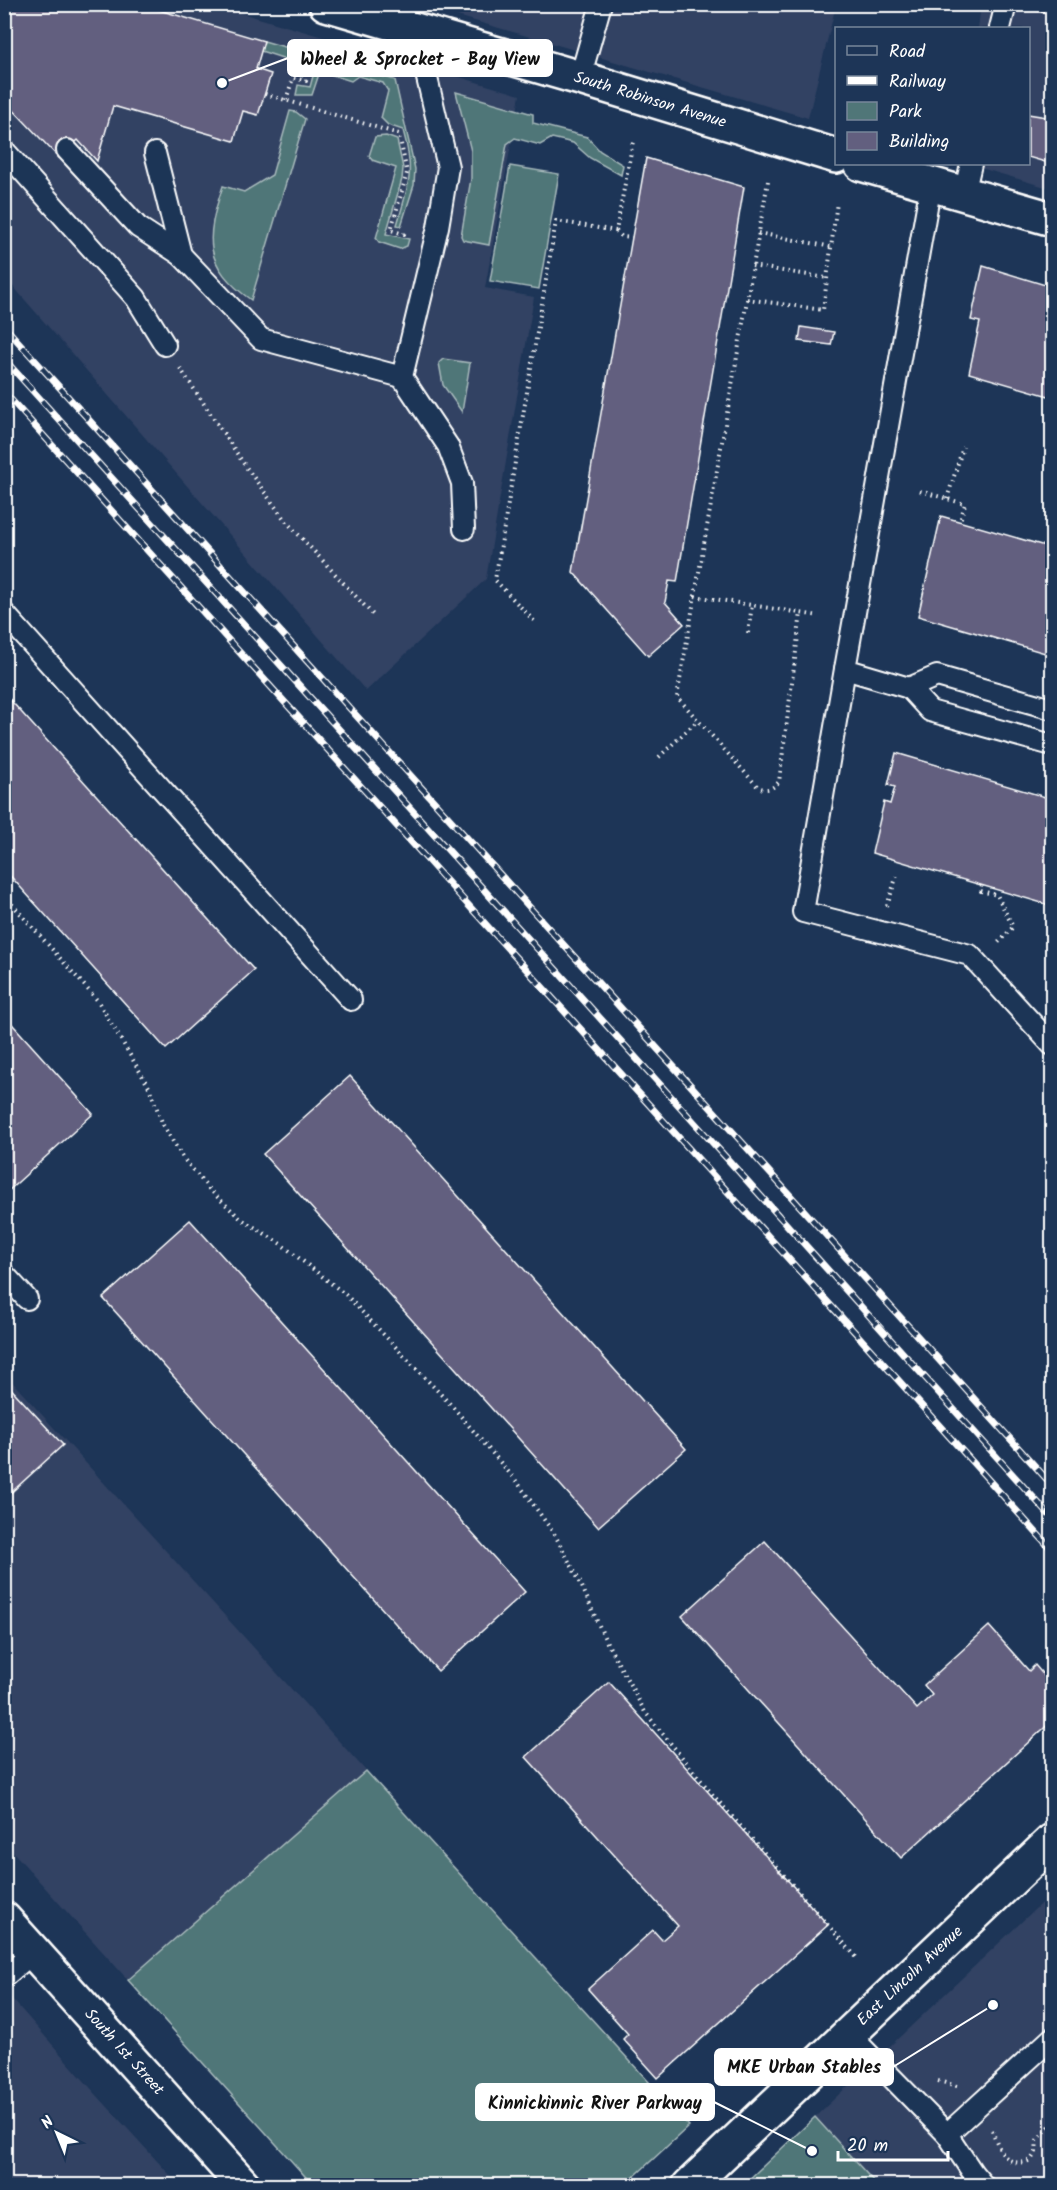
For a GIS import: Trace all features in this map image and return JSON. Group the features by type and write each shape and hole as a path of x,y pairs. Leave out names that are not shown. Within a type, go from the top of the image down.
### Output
{"street":[{"name":"South Robinson Avenue","path":"326,4 835,155"},
{"path":"864,165 931,184 968,179 1053,219"},
{"name":"East Lincoln Avenue","path":"688,2186 1053,1841"},
{"name":"South 1st Street","path":"4,1919 244,2186"}],"lane":[{"path":"580,78 601,4"},
{"path":"1000,27 1006,4"},
{"path":"402,377 438,227 448,167 427,78 436,36"},
{"path":"4,150 136,298 165,345"},
{"path":"67,150 138,227 181,255 261,339 402,377 448,446 462,483 464,529"},
{"path":"155,153 181,255"},
{"path":"931,184 803,912 970,955 1053,1045"},
{"path":"4,613 351,1000"},
{"path":"845,669 909,688 930,711 1053,745"},
{"path":"909,688 937,676 1053,709"},
{"path":"4,1274 27,1299"},
{"path":"4,1977 34,1952"},
{"path":"849,2034 947,2134 984,2186"},
{"path":"947,2134 1053,2038"}],"path":[{"path":"286,100 292,78 306,81 315,46"},
{"path":"265,94 399,134 407,173 391,230 404,234 408,223"},
{"path":"616,231 633,141"},
{"path":"768,181 677,697 758,787 765,790 773,788 779,782 801,613"},
{"path":"747,299 823,310 837,202"},
{"path":"534,621 495,580 553,221 616,231 622,237 632,238"},
{"path":"758,233 831,247"},
{"path":"752,266 827,278"},
{"path":"165,345 246,467 285,520 375,617"},
{"path":"947,499 963,447"},
{"path":"920,491 965,504 960,521"},
{"path":"695,596 819,616"},
{"path":"748,633 752,605"},
{"path":"659,757 698,720"},
{"path":"979,964 1013,927 997,895 981,891 982,885"},
{"path":"4,895 98,1001 150,1087 163,1125 183,1158 210,1190 240,1218 281,1244 346,1295 452,1406 518,1483 555,1535 580,1582 605,1639 645,1712 713,1795 858,1959"},
{"path":"991,2126 1000,2152 1009,2160 1022,2164 1031,2160 1036,2152 1037,2140 1053,2124"}],"shaded area":[{"path":"4,5 214,5 520,95 485,288 534,297 486,579 366,691 5,277"},
{"path":"420,5 836,5 808,118"},
{"path":"981,5 1052,5 1052,189 970,165 1030,165 1030,27 978,27"},
{"path":"4,1373 366,1771 128,1980 5,1843"},
{"path":"1052,1893 1052,2185 877,2185 815,2117"},
{"path":"5,1991 95,2093 179,2185 5,2185"}],"green space":[{"path":"264,41 309,54 302,76 292,73 295,62 261,51"},
{"path":"318,58 395,80 415,169 414,185 401,226 397,225 409,178 409,157 403,130 388,125 381,118 388,91 383,83 358,76 351,81 320,71 312,95 296,95 298,85 310,87"},
{"path":"456,92 533,114 533,123 587,137 600,151 623,165 621,175 590,158 573,143 552,138 540,145 515,138 507,144 489,245 463,240 461,236 471,179 471,151"},
{"path":"290,111 296,112 305,119 251,300 235,287 216,263 211,236 213,221 223,186 244,192 272,175"},
{"path":"386,136 397,140 403,168 386,234 409,239 407,246 400,249 379,242 376,238 396,168 372,160 369,156 375,137"},
{"path":"510,166 559,174 539,289 490,281"},
{"path":"443,359 470,363 462,412 443,385 439,363"},
{"path":"366,1771 689,2126 625,2185 313,2185 128,1980"},
{"path":"815,2117 877,2185 743,2185"}],"building":[{"path":"4,4 139,4 264,41 256,69 271,74 258,115 243,111 234,141 113,106 97,161 78,140 59,158 4,100"},
{"path":"1034,4 1052,4 1052,13 1033,10"},
{"path":"1030,114 1052,118 1052,164 1030,158"},
{"path":"646,158 744,187 677,582 669,581 665,602 684,624 648,656 573,572"},
{"path":"983,266 1052,287 1052,397 969,373 980,322 971,320"},
{"path":"801,327 834,332 831,345 799,341"},
{"path":"941,516 1052,548 1052,655 918,616"},
{"path":"4,693 254,970 166,1049 4,869"},
{"path":"896,753 1052,799 1052,906 872,853 884,802 890,804 895,787 888,785"},
{"path":"4,1015 93,1114 6,1193 4,1191"},
{"path":"350,1076 686,1449 598,1527 263,1154"},
{"path":"190,1220 525,1592 438,1671 103,1298"},
{"path":"4,1381 63,1445 4,1499"},
{"path":"765,1541 917,1709 932,1695 924,1685 989,1626 1029,1671 1035,1665 1052,1685 1052,1721 901,1858 682,1616"},
{"path":"609,1682 828,1925 658,2078 623,2039 628,2034 588,1989 653,1930 662,1940 678,1926 526,1757"}],"railway":[{"path":"4,326 1052,1485"},
{"path":"4,359 1052,1518"},
{"path":"4,392 1052,1550"}],"place":[{"name":"Wheel & Sprocket - Bay View","path":"222,83"},
{"name":"MKE Urban Stables","path":"993,2005"},
{"name":"Kinnickinnic River Parkway","path":"812,2151"}]}
